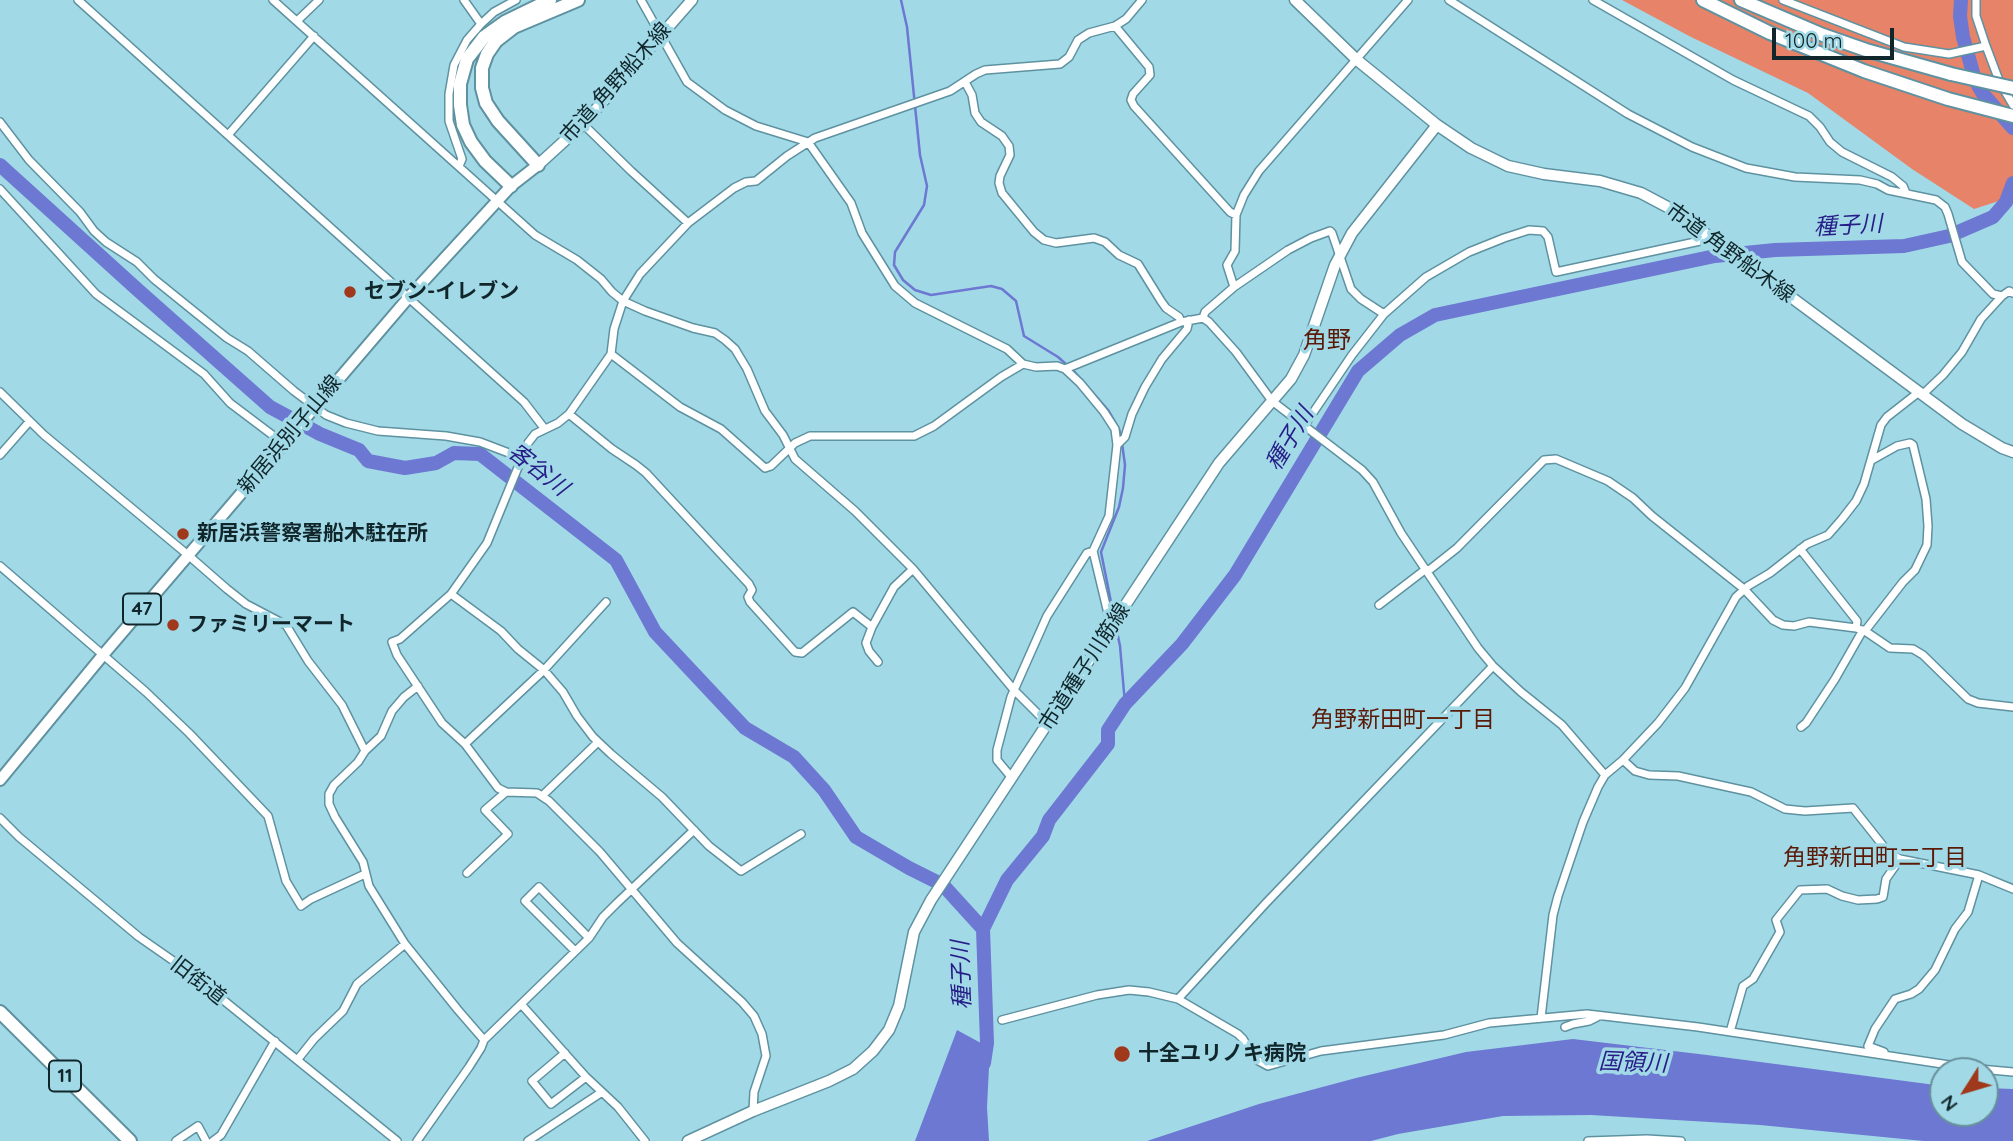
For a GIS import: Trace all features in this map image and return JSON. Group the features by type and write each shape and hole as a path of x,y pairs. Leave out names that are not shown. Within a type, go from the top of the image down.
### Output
{"highway":[{"path":"510,186 485,161 471,142 463,125 460,84 467,59 484,37 505,22 550,0"},
{"path":"538,165 498,121 486,103 482,88 482,68 496,41 514,27 578,0"},
{"path":"1703,0 1770,33 1864,71 1948,99 2013,116"},
{"path":"1741,0 1823,35 1876,53 2013,88"},
{"name":"11","path":"0,1012 131,1141"}],"main road":[{"name":"新居浜別子山線","path":"0,780 409,296 510,186 538,165"}],"street":[{"path":"78,0 409,296 524,402 544,428"},
{"path":"273,0 535,235 577,260 623,300 645,311 715,333 735,349 765,411 795,458 855,511 913,569 1014,690 1048,723"},
{"path":"296,21 319,0"},
{"path":"464,0 481,24"},
{"path":"459,166 461,159 449,121 449,94 454,65 467,40 481,24 494,12 516,0"},
{"path":"641,0 687,82 725,110 756,127 808,142 851,203 862,233 895,286 915,303 1007,349 1023,364 1066,369 1104,412 1121,441"},
{"name":"市道 角野船木線","path":"538,165 583,124 692,0"},
{"path":"753,1111 754,1092 765,1056 762,1034 754,1016 677,943 600,852 549,801 537,793 506,793 498,788 465,744 442,723 397,655 392,642 400,639 450,594 487,543 528,443 535,434 569,414 611,354 614,329 623,300 640,274 688,223 734,188 756,180 808,142 835,130 950,91 985,71 1060,64 1069,57 1078,40 1089,33 1115,26 1126,19 1142,0"},
{"name":"市道 角野船木線","path":"1295,0 1357,60 1437,125 1471,148 1508,166 1600,181 1641,193 1675,211 1962,424 2013,452"},
{"path":"1234,287 1227,265 1235,251 1236,215 1244,195 1259,171 1408,0"},
{"path":"1449,0 1628,114 1692,147 1737,164 1777,174 1860,180 1878,184 1888,190 1936,200 1944,206 1948,214 1962,262 1993,293 2002,296"},
{"path":"1593,0 1733,80 1809,116 1829,142 1842,152 1892,177 1903,186 1906,193"},
{"path":"1783,0 1905,47 1949,54 1983,47"},
{"path":"1976,0 1976,16 1983,47 2013,105"},
{"path":"1115,26 1149,67 1150,75 1130,100 1230,212 1236,215"},
{"path":"228,135 314,36"},
{"path":"965,82 972,95 975,113 981,122 1002,136 1009,146 1010,155 999,183 1002,193 1034,232 1044,240 1056,243 1094,238 1105,242 1119,255 1138,264 1161,301 1185,321 1187,329 1162,359 1145,387 1121,441 1109,516 1093,551 1111,626"},
{"path":"0,122 29,160 80,212 94,232 136,262 227,338 248,351 311,410 378,431 480,442 521,459"},
{"path":"583,124 688,223"},
{"name":"市道種子川筋線","path":"688,1141 753,1111 829,1081 853,1069 873,1051 888,1030 899,1006 914,932 931,900 1219,463 1291,379 1304,355 1339,257 1352,233 1437,125"},
{"path":"0,189 96,294 204,374 230,403 285,441"},
{"path":"1305,427 1345,364 1384,314 1426,277 1469,252 1529,230 1543,231 1548,237 1556,272 1712,238"},
{"path":"1203,318 1205,312 1234,287 1288,250 1329,231 1351,289 1384,314"},
{"path":"1541,1018 1555,905 1583,822 1605,775 1658,723 1685,688 1732,603 1744,589 1800,549 1828,535 1842,519 1856,501 1864,484 1881,425 1887,417 1943,375 1962,352 1981,319 2012,289"},
{"path":"1066,369 1185,321 1203,318 1209,322 1236,352 1272,401 1362,470 1373,482 1401,533 1478,648 1521,692 1562,725 1605,775"},
{"path":"611,354 680,407 721,429 765,468 771,467 795,443 810,436 915,436 934,426 1023,364"},
{"path":"0,392 29,422 246,604 286,625 342,705 365,751"},
{"path":"569,414 646,473 749,584 752,590 748,597 750,602 795,652 802,653 853,612 872,627"},
{"path":"0,455 29,422"},
{"path":"1801,727 1835,679 1861,630 1915,569 1927,545 1926,499 1913,445 1910,443 1898,446 1872,460"},
{"path":"1379,605 1457,548 1544,460 1556,459 1608,481 1633,498 1744,589 1773,620 1783,625 1794,626 1809,622 1861,630 1889,648 1913,649 1923,655 1968,699 1978,703 2013,707"},
{"path":"1800,549 1857,621 1861,630"},
{"path":"1012,778 997,760 997,750 1011,697 1046,616 1087,554 1093,551"},
{"path":"0,566 146,692 268,816 286,881 301,906 365,874"},
{"path":"878,662 866,643 872,627 894,587 913,569"},
{"path":"450,594 501,631 544,670 598,742 662,797 709,846 741,871 801,834"},
{"path":"465,744 544,670 606,602"},
{"path":"1178,999 1493,666"},
{"path":"418,686 392,711 381,736 334,785 329,794 329,804 359,853 369,886 405,944 484,1040"},
{"path":"542,796 598,742"},
{"path":"1623,760 1635,771 1649,775 1678,776 1751,792 1785,809 1805,811 1853,808 1888,852 1900,859 1979,875 2013,889"},
{"path":"467,873 508,834 485,810 506,793"},
{"name":"旧街道","path":"0,818 139,937 298,1059 397,1141"},
{"path":"417,1141 484,1040 589,938 603,917 694,830"},
{"path":"1730,1032 1743,986 1753,979 1780,932 1776,920 1800,890 1827,889 1858,900 1877,899 1883,897 1886,879 1900,859"},
{"path":"1890,1056 1868,1046 1869,1041 1895,999 1919,989 1935,970 1955,929 1968,912 1979,875"},
{"path":"575,951 525,901 539,887 589,938"},
{"path":"298,1059 343,1011 356,984 405,944"},
{"path":"1002,1020 1097,995 1129,990 1178,999 1238,1034 1255,1059 1268,1066 1321,1051 1444,1035 1489,1023 1587,1014 2013,1072"},
{"path":"521,1004 586,1077 618,1107 645,1141"},
{"path":"1565,1027 1598,1016"},
{"path":"213,1141 221,1135 275,1041"},
{"path":"565,1053 532,1081 551,1104 586,1077"},
{"path":"528,1141 602,1092"},
{"path":"176,1141 198,1126 206,1141"},
{"path":"1588,1141 1681,1141"}],"shaded area":[{"path":"1622,0 2013,0 2013,179 2002,200 1974,209 1912,169 1808,93 1691,37"}],"water":[{"path":"957,1030 990,1048 987,1107 989,1141 915,1141"},
{"name":"国領川","path":"1573,1039 1929,1084 1929,1127 1999,1127 1999,1088 2013,1089 2013,1141 1924,1141 1760,1125 1591,1115 1503,1116 1371,1141 1147,1141 1259,1104 1466,1052"}],"waterway":[{"path":"901,0 907,27 920,155 927,186 924,205 895,252 894,265 903,280 915,290 931,295 991,286 1002,289 1016,301 1024,336 1067,365"},
{"name":"種子川","path":"1961,0 1963,37 1975,80 1983,94 2013,128"},
{"name":"客谷川","path":"0,165 270,407 320,434 359,450 368,461 405,468 436,463 454,453 480,454 616,560 655,632 745,728 794,757 824,790 856,837 943,885 983,929"},
{"name":"種子川","path":"984,1063 987,1043 983,929 1007,880 1043,836 1049,820 1108,744 1108,730 1125,704 1182,644 1235,575 1358,371 1400,335 1435,315 1715,256 1775,250 1904,246 1949,236 1993,217 2006,202 2013,183"},
{"path":"1072,369 1108,410 1121,437"},
{"path":"1114,617 1101,552 1119,507 1123,488 1125,465 1122,443"},
{"path":"1116,627 1125,704"}],"place":[{"name":"セブン-イレブン","path":"350,292"},
{"name":"新居浜警察署船木駐在所","path":"183,534"},
{"name":"ファミリーマート","path":"173,625"},
{"name":"十全ユリノキ病院","path":"1122,1054"}],"district":[{"name":"角野","path":"1327,341"},
{"name":"角野新田町一丁目","path":"1403,720"},
{"name":"角野新田町二丁目","path":"1875,858"}]}
